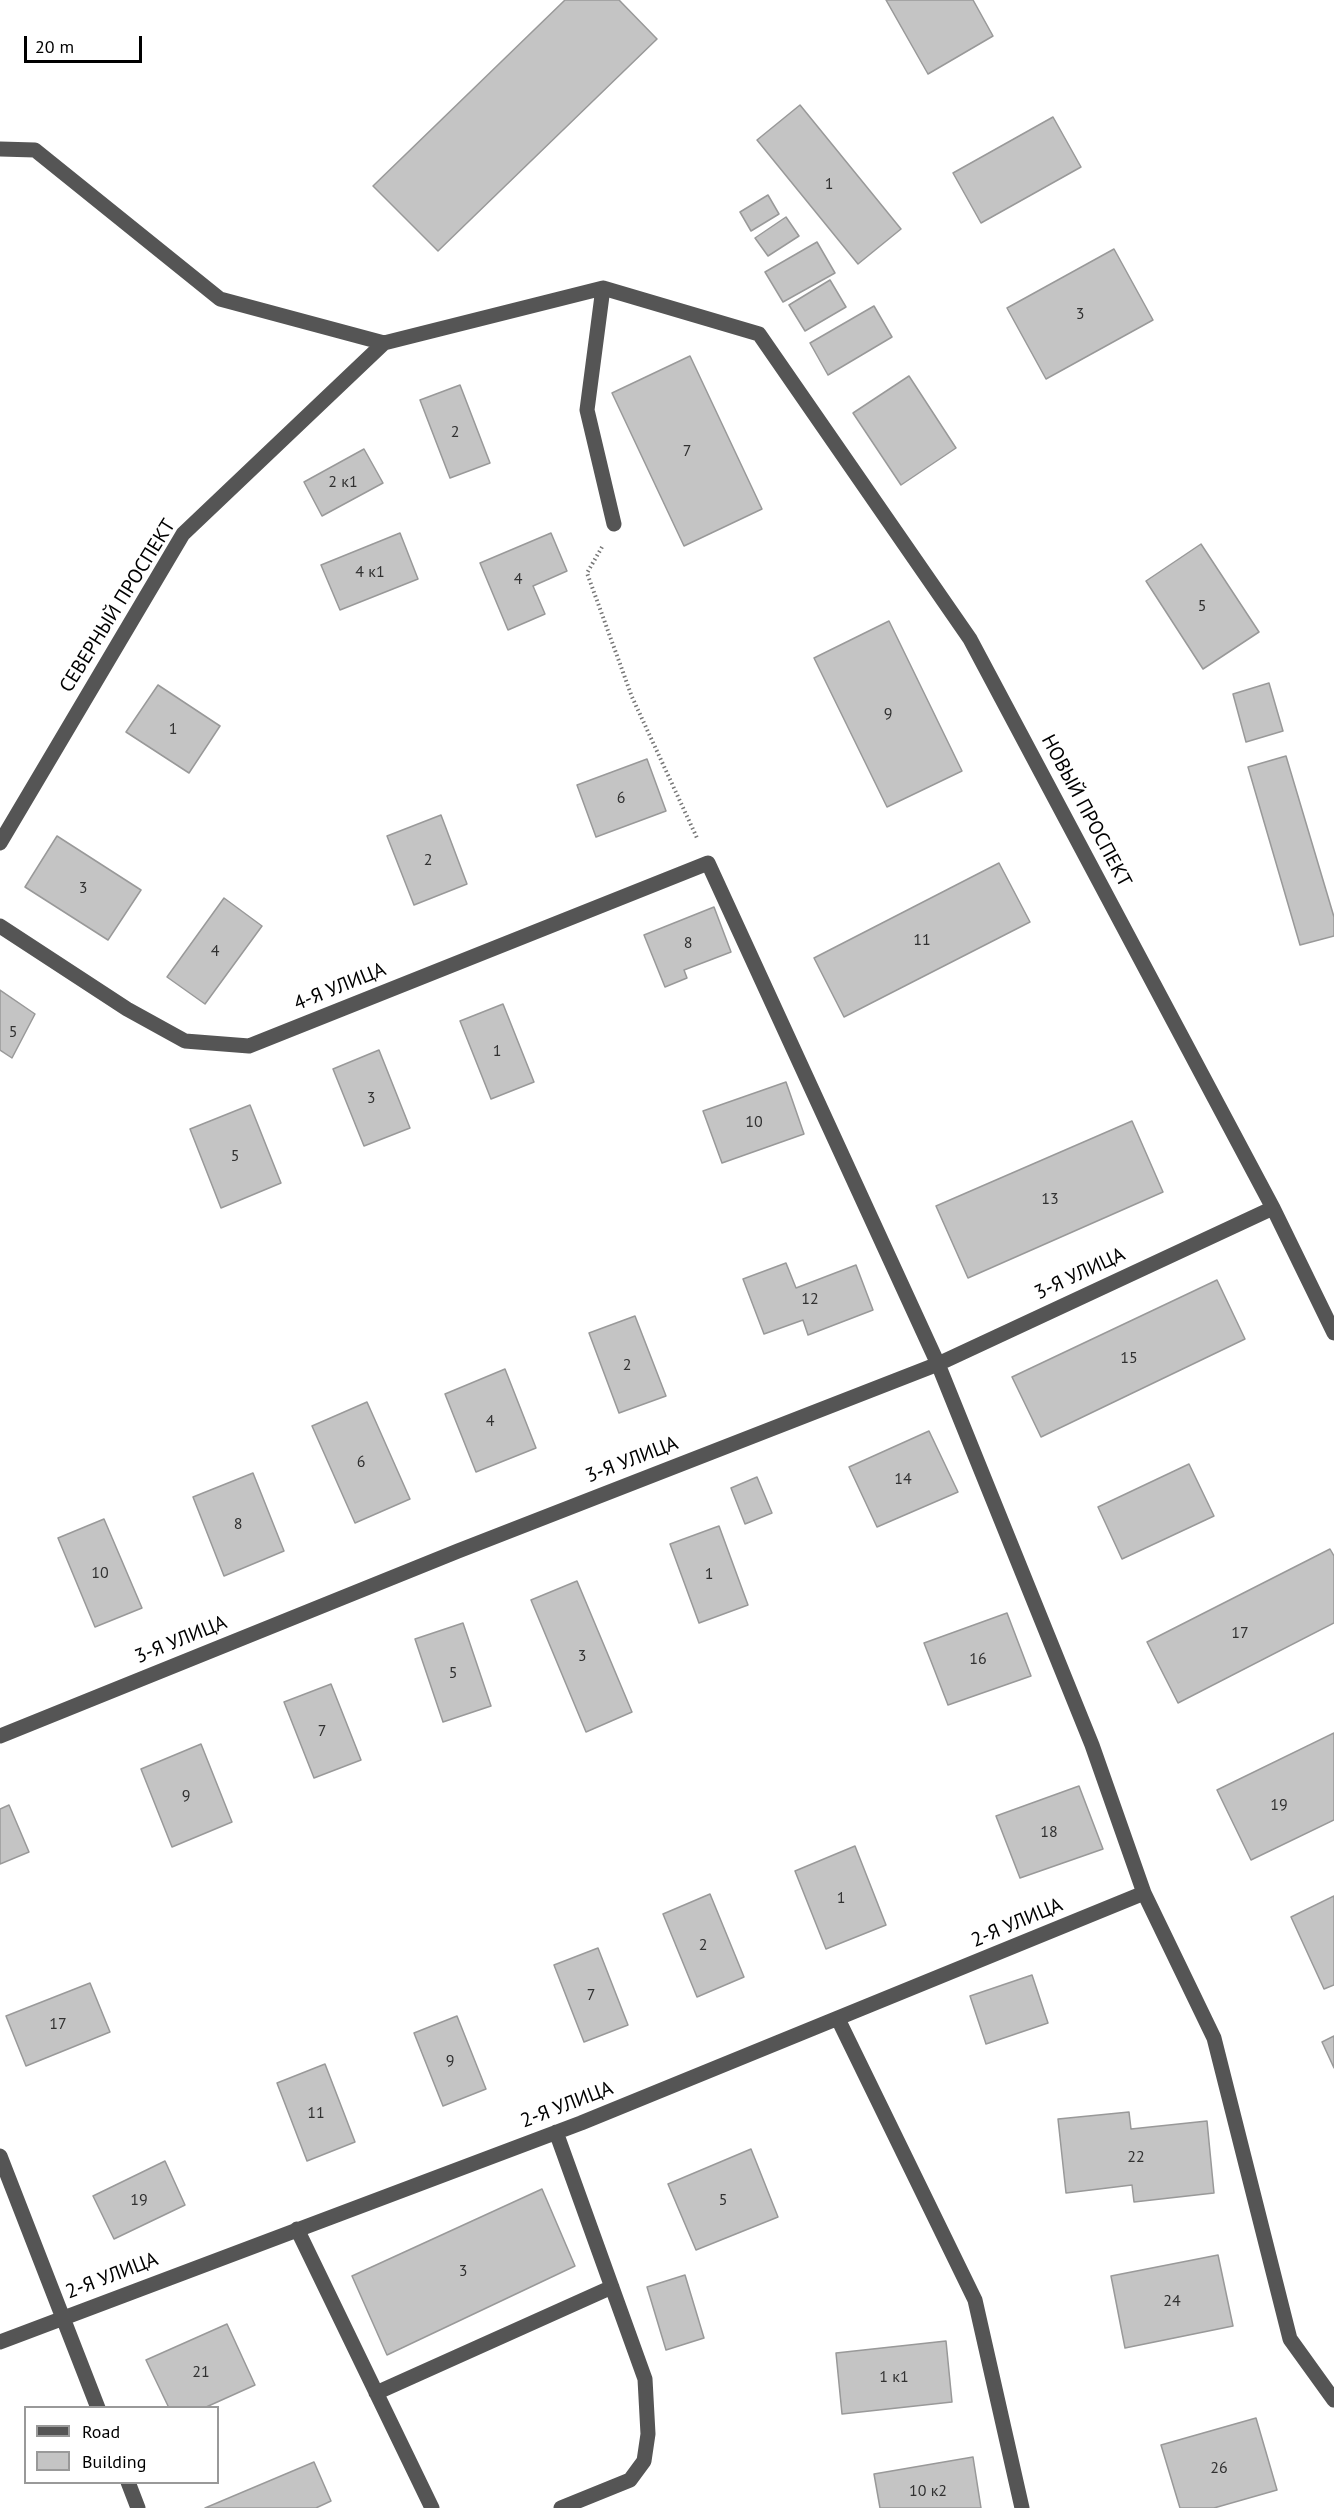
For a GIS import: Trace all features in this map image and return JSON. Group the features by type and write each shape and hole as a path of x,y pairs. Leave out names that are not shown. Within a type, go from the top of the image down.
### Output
{"street":[{"path":"0,149 35,150 220,299 384,343 603,288 586,410 614,524"},
{"name":"НОВЫЙ ПРОСПЕКТ","path":"603,288 759,334 970,639 1273,1208 1334,1333"},
{"name":"СЕВЕРНЫЙ ПРОСПЕКТ","path":"0,843 183,534 384,343"},
{"path":"708,863 938,1364 1092,1744 1143,1893 1214,2038 1290,2339 1334,2400"},
{"name":"4-Я УЛИЦА","path":"0,926 127,1009 185,1041 249,1046 708,863"},
{"name":"3-Я УЛИЦА","path":"0,1736 458,1551 938,1364 1273,1208"},
{"name":"2-Я УЛИЦА","path":"0,2342 61,2317 556,2132 1143,1893"},
{"path":"838,2019 975,2300 1022,2508"},
{"path":"556,2132 645,2379 648,2434 644,2461 630,2480 561,2508"},
{"path":"0,2156 97,2406"},
{"path":"297,2229 432,2508"},
{"path":"376,2393 612,2287"},
{"path":"129,2484 138,2508"}],"path":[{"path":"614,524 587,573 632,696 708,863"}],"building":[{"path":"565,0 619,0 657,39 438,251 373,186"},
{"path":"886,0 973,0 993,36 928,74"},
{"path":"800,105 901,229 858,264 757,140"},
{"path":"1053,117 1081,167 981,223 953,173"},
{"path":"768,195 779,214 751,231 740,212"},
{"path":"786,217 799,236 768,256 755,238"},
{"path":"817,242 835,273 783,302 765,272"},
{"path":"1114,249 1153,320 1046,379 1007,308"},
{"path":"830,280 846,307 805,331 789,305"},
{"path":"874,306 892,337 828,375 810,343"},
{"path":"690,356 762,509 684,546 612,393"},
{"path":"909,376 956,448 901,485 853,413"},
{"path":"460,385 490,463 450,478 420,400"},
{"path":"364,449 383,483 322,516 304,482"},
{"path":"400,533 418,579 340,610 321,565"},
{"path":"551,533 567,571 533,586 545,614 508,630 480,563"},
{"path":"1201,544 1259,632 1203,669 1146,581"},
{"path":"889,621 962,771 887,807 814,658"},
{"path":"1269,683 1283,731 1246,742 1233,694"},
{"path":"158,685 220,726 189,773 126,732"},
{"path":"1286,756 1334,917 1334,936 1300,945 1248,767"},
{"path":"647,759 666,811 596,837 577,785"},
{"path":"441,815 467,884 414,905 387,836"},
{"path":"57,836 141,890 108,940 25,887"},
{"path":"999,863 1030,922 844,1017 814,958"},
{"path":"224,898 262,926 205,1004 167,977"},
{"path":"714,907 731,952 684,970 687,978 665,987 644,935"},
{"path":"0,990 35,1014 12,1058 0,1050"},
{"path":"503,1004 534,1082 491,1099 460,1021"},
{"path":"379,1050 410,1128 364,1146 333,1069"},
{"path":"786,1082 804,1134 722,1163 703,1111"},
{"path":"250,1105 281,1183 221,1208 190,1129"},
{"path":"1132,1121 1163,1192 968,1278 936,1206"},
{"path":"786,1263 796,1288 856,1265 873,1310 808,1335 803,1320 764,1334 743,1279"},
{"path":"1217,1280 1245,1339 1041,1437 1012,1377"},
{"path":"635,1316 666,1396 619,1413 589,1333"},
{"path":"505,1369 536,1448 476,1472 445,1394"},
{"path":"367,1402 410,1499 355,1523 312,1426"},
{"path":"929,1431 958,1492 877,1527 849,1467"},
{"path":"1189,1464 1214,1516 1122,1559 1098,1507"},
{"path":"253,1473 284,1551 224,1576 193,1497"},
{"path":"757,1477 772,1513 745,1524 731,1488"},
{"path":"104,1519 142,1608 95,1627 58,1538"},
{"path":"719,1526 748,1605 699,1623 670,1544"},
{"path":"1330,1549 1334,1556 1334,1623 1178,1703 1147,1642"},
{"path":"577,1581 632,1712 586,1732 531,1600"},
{"path":"1007,1613 1031,1676 948,1705 924,1643"},
{"path":"463,1623 491,1706 443,1722 415,1639"},
{"path":"331,1684 361,1760 314,1778 284,1702"},
{"path":"1334,1733 1334,1820 1251,1860 1217,1790"},
{"path":"201,1744 232,1822 172,1847 141,1769"},
{"path":"1079,1786 1103,1849 1020,1878 996,1816"},
{"path":"9,1805 29,1852 0,1864 0,1809"},
{"path":"855,1846 886,1925 826,1949 795,1871"},
{"path":"710,1894 744,1977 697,1997 663,1914"},
{"path":"1334,1896 1334,1985 1324,1989 1291,1917"},
{"path":"598,1948 628,2025 584,2042 554,1965"},
{"path":"1032,1975 1048,2023 986,2044 970,1996"},
{"path":"90,1983 110,2032 26,2066 6,2016"},
{"path":"457,2016 486,2089 443,2106 414,2033"},
{"path":"1334,2036 1334,2068 1322,2042"},
{"path":"325,2064 355,2142 307,2161 277,2083"},
{"path":"1129,2112 1131,2129 1207,2121 1214,2193 1134,2202 1132,2185 1066,2193 1058,2119"},
{"path":"751,2149 778,2217 696,2250 668,2184"},
{"path":"165,2161 185,2205 114,2239 93,2196"},
{"path":"542,2189 575,2266 387,2355 352,2276"},
{"path":"1218,2255 1233,2326 1125,2348 1111,2276"},
{"path":"685,2275 704,2338 666,2350 647,2287"},
{"path":"227,2324 255,2385 208,2406 168,2406 146,2360"},
{"path":"946,2341 952,2402 842,2414 836,2353"},
{"path":"1256,2418 1277,2490 1214,2508 1180,2508 1161,2445"},
{"path":"973,2457 981,2508 880,2508 874,2474"},
{"path":"314,2462 331,2501 316,2508 205,2508"}]}
